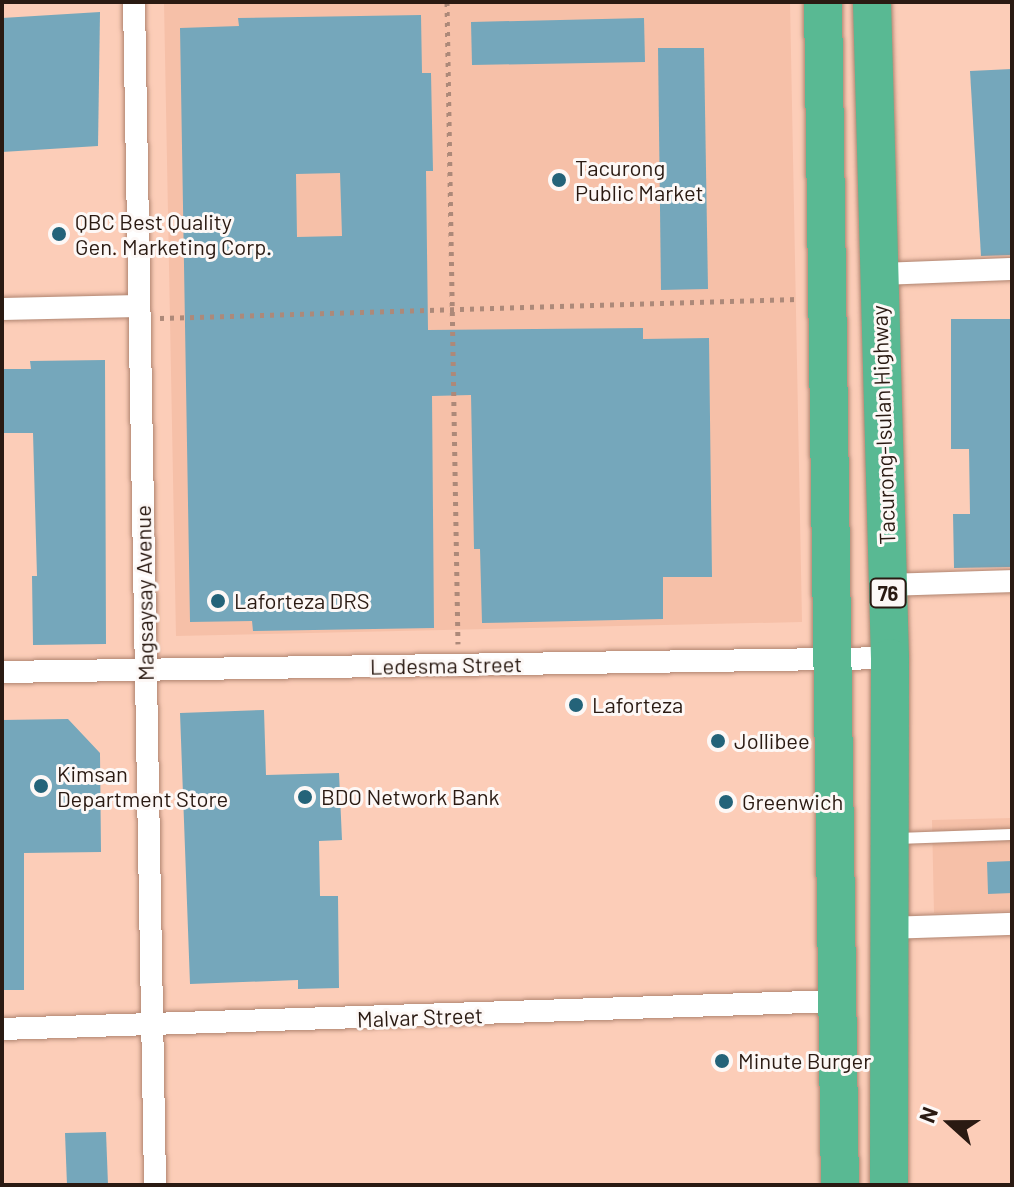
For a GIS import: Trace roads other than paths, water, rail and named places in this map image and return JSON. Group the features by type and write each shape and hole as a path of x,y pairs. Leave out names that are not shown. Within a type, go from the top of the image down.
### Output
{"highway":[{"path":"823,2 840,1185"},
{"name":"Tacurong-Isulan Highway","path":"872,2 890,658 889,1185"}],"street":[{"name":"Magsaysay Avenue","path":"134,2 155,1185"},
{"path":"879,274 1012,269"},
{"path":"2,309 139,312"},
{"path":"888,585 1012,581"},
{"name":"Ledesma Street","path":"2,672 890,658"},
{"path":"889,928 1012,924"},
{"name":"Malvar Street","path":"2,1029 153,1027 837,1001"}],"lane":[{"path":"890,839 1012,834"}],"place":[{"name":"Tacurong Public Market","path":"559,180"},
{"name":"QBC Best Quality Gen. Marketing Corp.","path":"59,234"},
{"name":"Laforteza DRS","path":"218,601"},
{"name":"Laforteza","path":"576,705"},
{"name":"Jollibee","path":"718,741"},
{"name":"Kimsan Department Store","path":"41,786"},
{"name":"BDO Network Bank","path":"305,797"},
{"name":"Greenwich","path":"726,802"},
{"name":"Minute Burger","path":"722,1061"}]}
